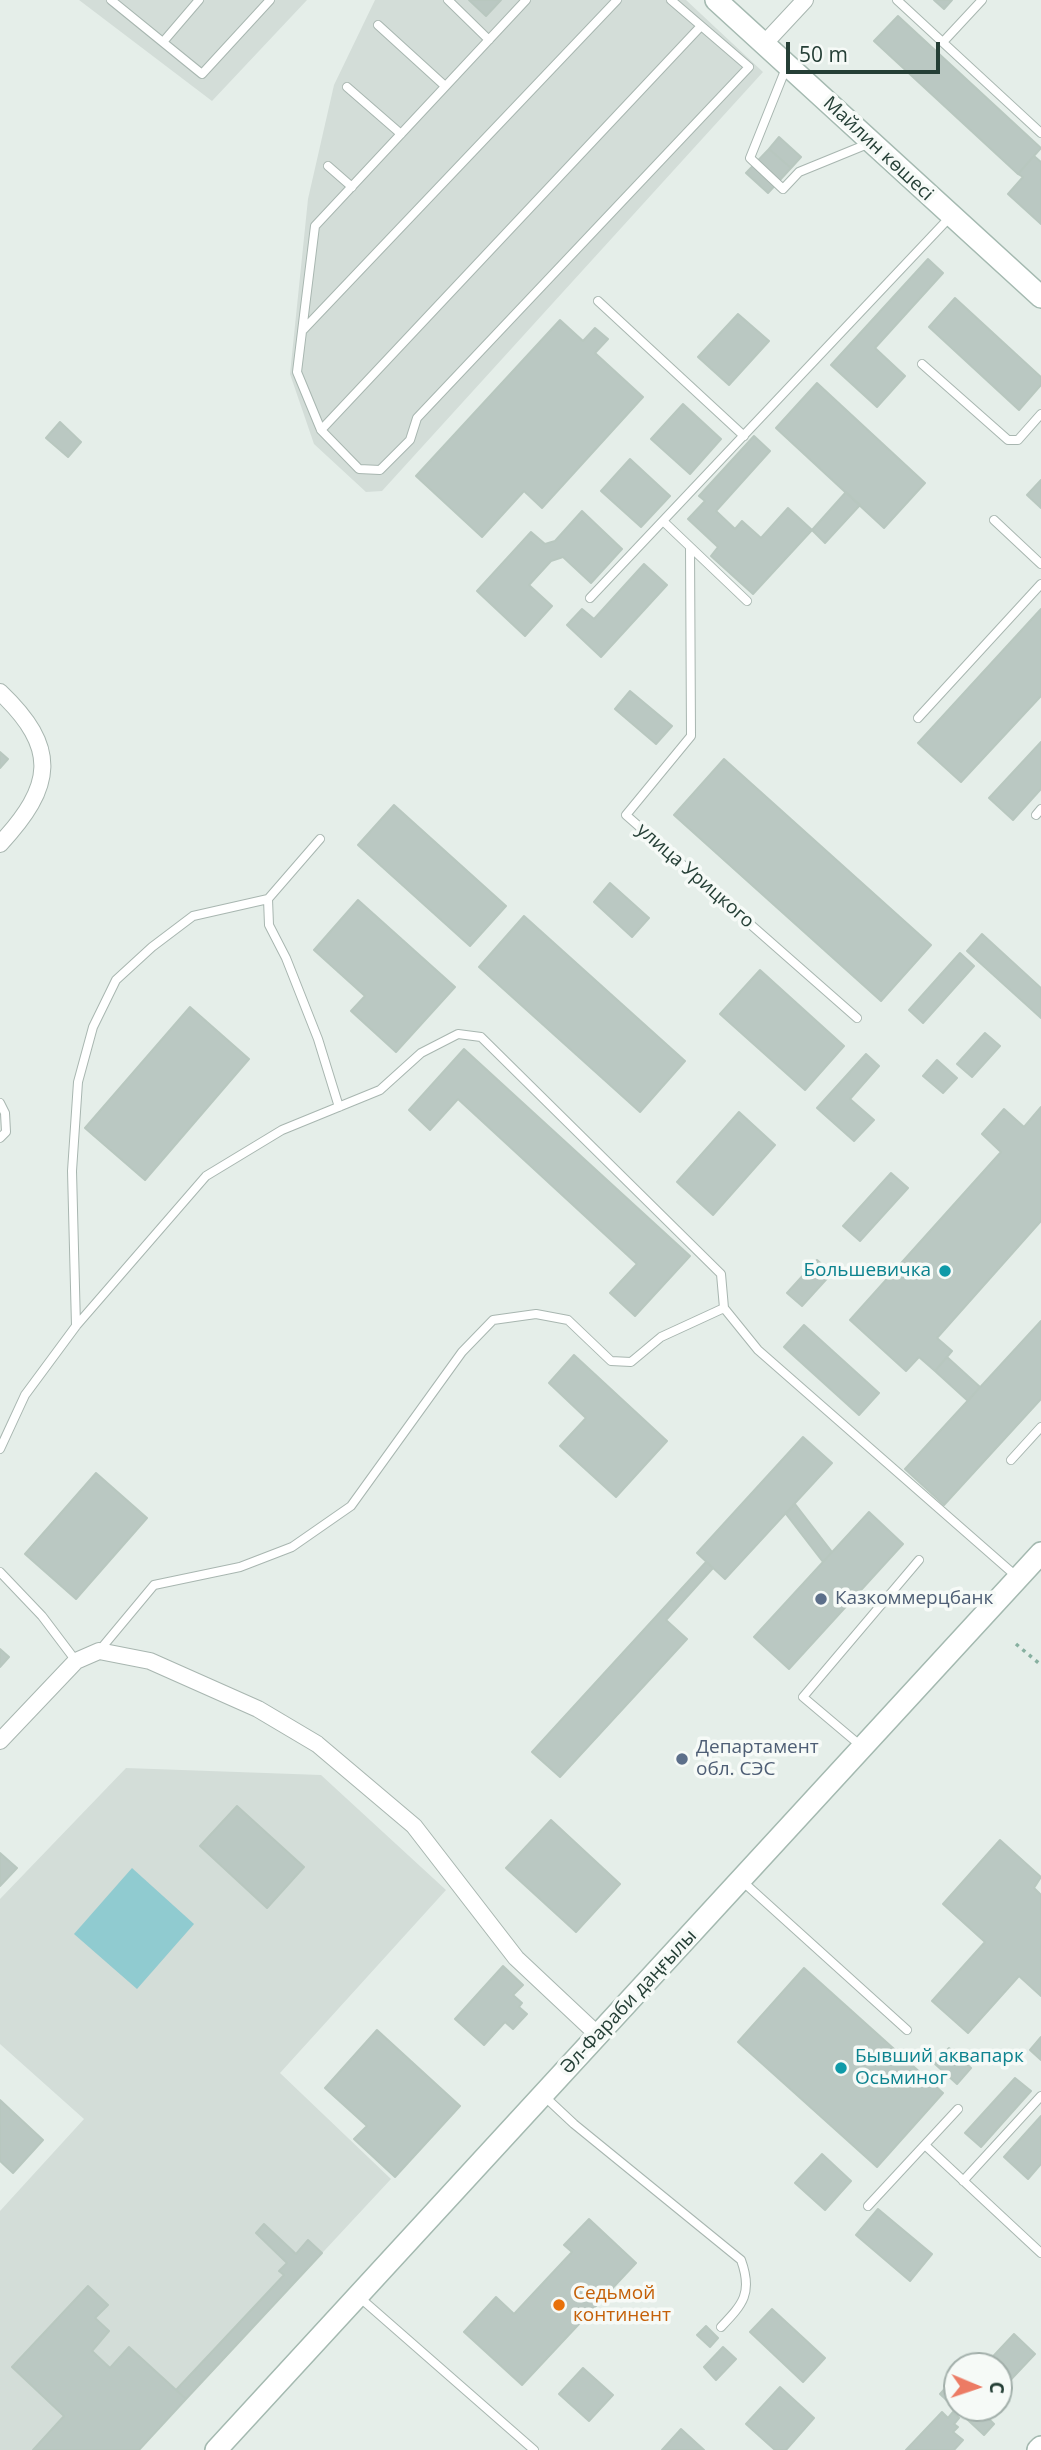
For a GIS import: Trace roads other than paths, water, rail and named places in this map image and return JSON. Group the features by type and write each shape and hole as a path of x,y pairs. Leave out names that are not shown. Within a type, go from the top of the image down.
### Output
{"main road":[{"name":"Майлин көшесі","path":"716,0 1041,296"},
{"name":"Әл-Фараби даңғылы","path":"216,2450 1041,1553"}],"street":[{"path":"764,44 805,0"},
{"path":"0,692 30,726 41,745 44,764 36,793 23,820 0,844"},
{"path":"0,1741 76,1661 99,1651 150,1661 196,1679 258,1709 317,1744 414,1826 516,1958 598,2035"}],"lane":[{"path":"111,0 123,3 202,75 270,0"},
{"path":"163,42 199,0"},
{"path":"448,0 489,40"},
{"path":"526,0 315,226 298,372 321,430 359,469 380,470 410,440 417,418 749,67 671,0"},
{"path":"302,331 617,0"},
{"path":"897,0 1041,133"},
{"path":"943,42 982,0"},
{"path":"378,25 445,86"},
{"path":"321,430 701,26"},
{"path":"787,65 750,158 783,189 799,172 872,143"},
{"path":"347,87 401,134"},
{"path":"328,166 352,187"},
{"path":"590,598 951,216"},
{"path":"598,301 744,436"},
{"path":"922,364 1007,440 1018,440 1041,414"},
{"path":"994,520 1041,564"},
{"path":"663,521 747,601"},
{"name":"улица Урицкого","path":"691,547 691,736 626,814 857,1018"},
{"path":"918,718 1041,584"},
{"path":"76,1326 72,1171 78,1082 93,1027 116,980 152,947 193,916 268,899 320,839"},
{"path":"268,899 269,925 286,958 318,1039 339,1107"},
{"path":"0,1449 25,1395 76,1326 206,1176 282,1130 380,1090 421,1053 458,1034 481,1037 721,1274 724,1308 758,1350 1018,1578"},
{"path":"0,1103 5,1113 6,1132 0,1138"},
{"path":"99,1651 154,1585 240,1567 292,1547 351,1506 462,1352 493,1320 536,1314 568,1320 611,1361 631,1362 660,1337 724,1308"},
{"path":"1011,1460 1041,1427"},
{"path":"863,1748 803,1697 919,1560"},
{"path":"0,1572 42,1616 76,1661"},
{"path":"741,1880 907,2030"},
{"path":"543,2095 574,2124 741,2260 747,2276 742,2305 721,2327"},
{"path":"963,2181 1041,2096"},
{"path":"868,2206 958,2109"},
{"path":"926,2146 1041,2253"},
{"path":"358,2296 534,2450"}],"water":[{"path":"132,1868 194,1924 137,1989 74,1934"}],"place":[{"name":"Большевичка","path":"945,1271"},
{"name":"Казкоммерцбанк","path":"821,1599"},
{"name":"Департамент обл. СЭС","path":"682,1759"},
{"name":"Бывший аквапарк Осьминог","path":"841,2068"},
{"name":"Седьмой континент","path":"559,2305"}]}
